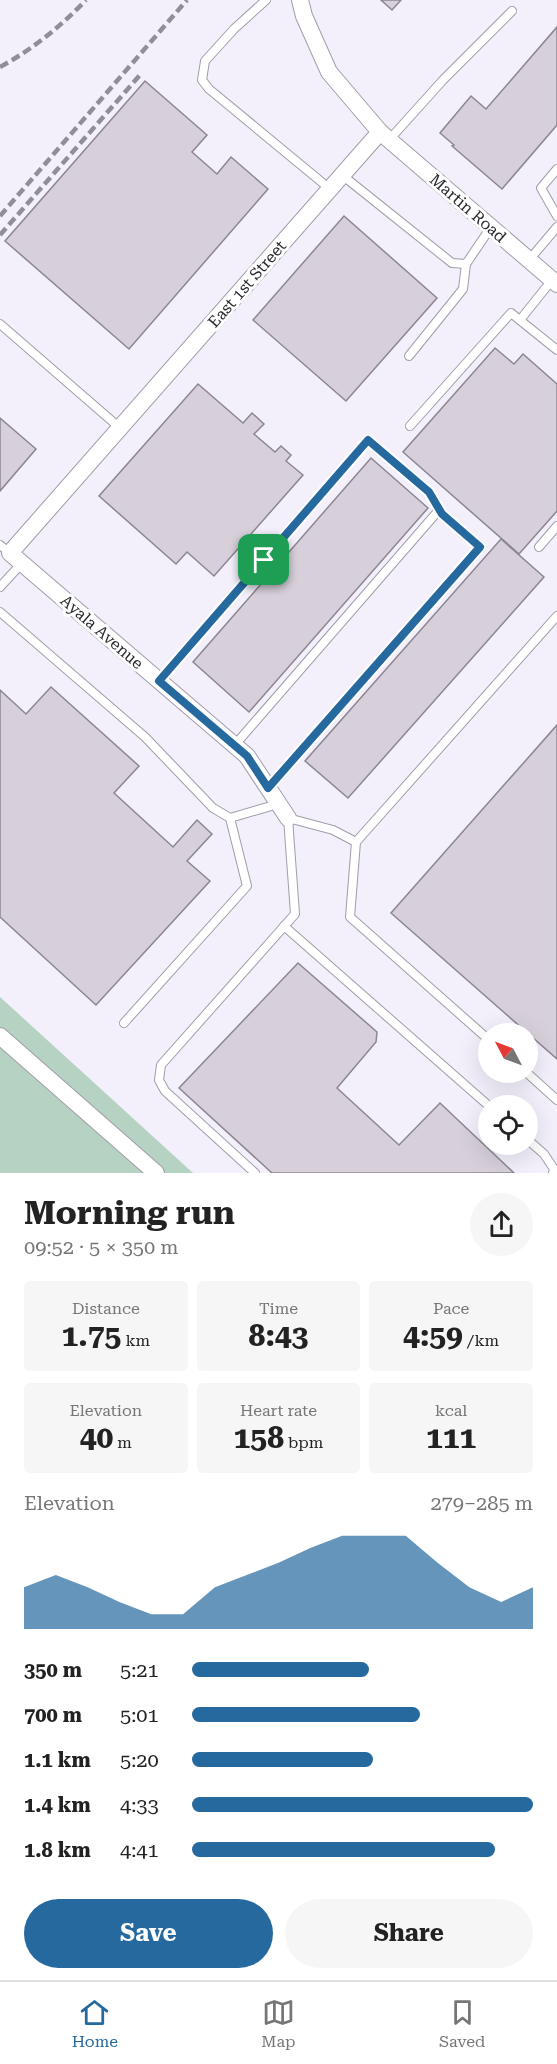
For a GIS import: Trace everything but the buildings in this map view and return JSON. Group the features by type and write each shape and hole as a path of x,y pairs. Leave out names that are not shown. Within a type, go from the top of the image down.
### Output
{"street":[{"path":"300,0 304,16 330,72 384,136"},
{"name":"East 1st Street","path":"11,554 342,175 384,136"},
{"name":"Martin Road","path":"384,136 555,282"},
{"name":"Ayala Avenue","path":"11,554 247,756 283,811"},
{"path":"0,1036 156,1173"}],"lane":[{"path":"266,0 234,28 205,61 202,80 209,89 330,189"},
{"path":"384,136 512,11"},
{"path":"557,170 541,188 557,216"},
{"path":"342,175 452,263 466,264"},
{"path":"529,260 557,226"},
{"path":"409,356 463,289 466,264 491,227"},
{"path":"520,320 555,282"},
{"path":"410,426 511,313 557,350"},
{"path":"0,324 120,428"},
{"path":"159,681 368,440 429,492 442,514 480,547 268,788"},
{"path":"234,746 439,510"},
{"path":"539,547 557,526"},
{"path":"0,587 11,554"},
{"path":"0,612 145,738 213,808 230,818 283,811 333,830 356,842"},
{"path":"478,1030 350,917 356,842 557,616"},
{"path":"255,1173 165,1091 159,1080 161,1065 295,914 283,811"},
{"path":"124,1023 247,886 230,818"},
{"path":"285,926 478,1096"},
{"path":"538,1083 557,1100"},
{"path":"538,1149 554,1169 553,1173"}],"green space":[{"path":"0,997 193,1173 0,1173"}],"railway":[{"path":"0,67 46,37 86,0"},
{"path":"0,216 187,0"},
{"path":"0,235 140,75"}],"route":[{"path":"368,440 429,492 442,514 480,547 268,788 247,756 159,681 264,560 368,440"}]}
